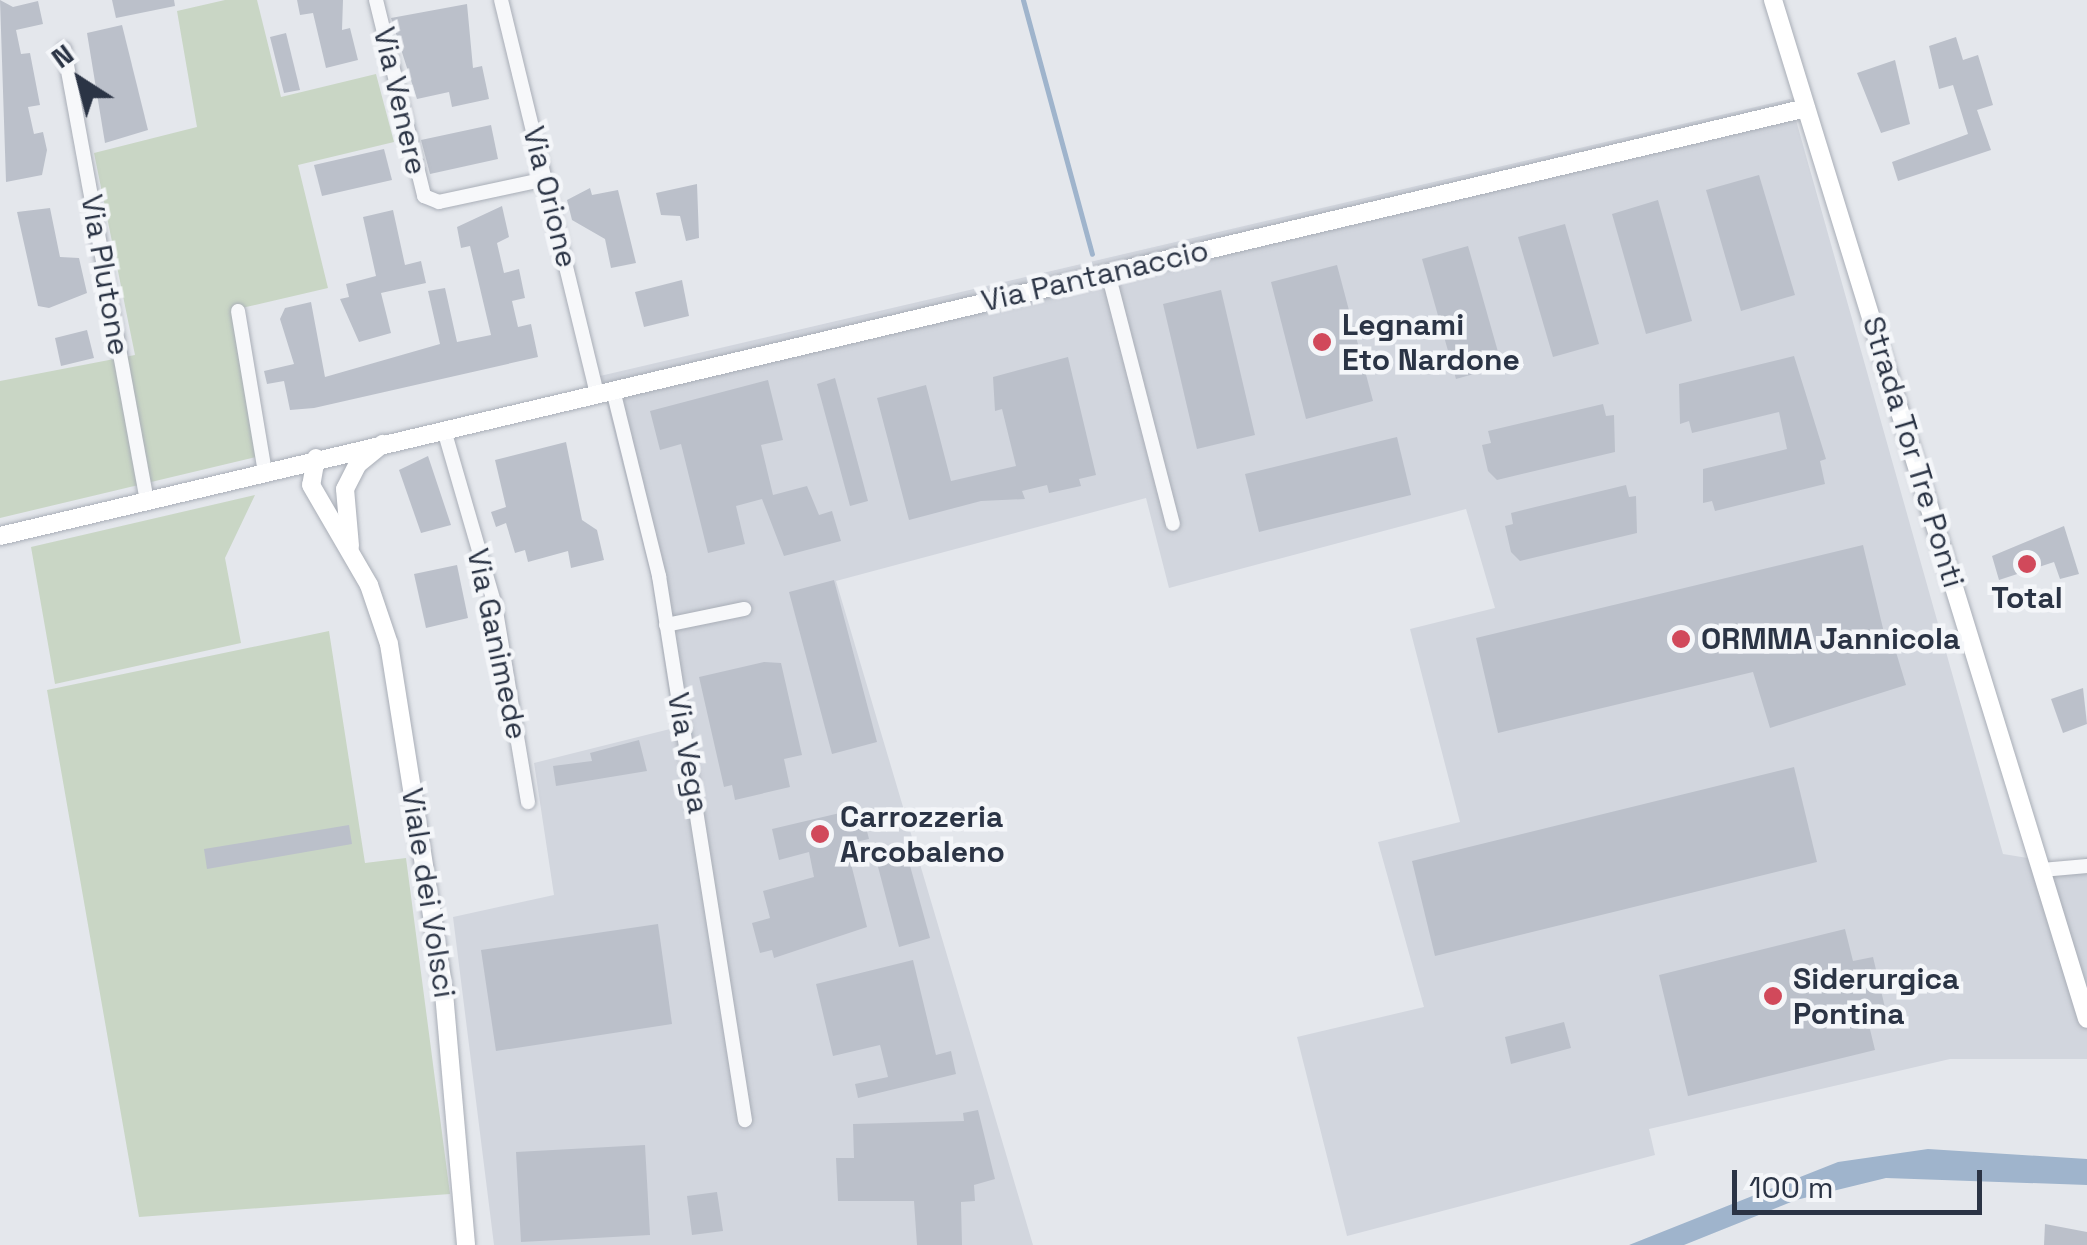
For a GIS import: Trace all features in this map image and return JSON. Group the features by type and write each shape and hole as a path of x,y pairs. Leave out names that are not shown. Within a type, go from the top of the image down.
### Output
{"street":[{"name":"Via Venere","path":"376,0 424,196 439,202 546,179"},
{"name":"Via Orione","path":"501,0 605,392"},
{"name":"Strada Tor Tre Ponti","path":"1773,0 2087,1019"},
{"name":"Via Plutone","path":"64,49 147,501"},
{"name":"Via Pantanaccio","path":"0,536 1806,108"},
{"path":"1108,273 1173,524"},
{"path":"238,311 265,473"},
{"name":"Via Vega","path":"605,392 666,626 745,1120"},
{"name":"Via Ganimede","path":"444,430 495,605 528,802"},
{"name":"Via Pantanaccio","path":"265,473 312,485 348,481 384,444"},
{"path":"312,485 325,456 348,481"},
{"name":"Viale dei Volsci","path":"348,481 350,549"},
{"name":"Viale dei Volsci","path":"312,485 350,549 390,644 444,993 466,1245"},
{"path":"666,626 744,609"},
{"path":"2042,870 2087,866"}],"shaded area":[{"path":"1790,99 2003,854 2071,865 2087,857 2087,1059 1950,1059 1649,1129 1655,1155 1347,1236 1297,1037 1424,1007 1378,842 1460,822 1410,629 1495,608 1466,509 1169,588 1146,498 836,581 1033,1245 494,1245 453,917 554,895 534,763 674,728 651,578 600,376"}],"green space":[{"path":"225,0 257,0 281,97 376,74 394,142 298,165 328,288 233,310 260,456 0,518 0,381 135,355 94,153 197,127 177,11"},
{"path":"255,495 225,558 241,643 55,684 31,547"},
{"path":"329,631 365,863 406,858 450,1194 139,1217 47,690"}],"water":[{"path":"1928,1149 2087,1159 2087,1185 1886,1178 1796,1200 1684,1245 1629,1245 1838,1162"}],"building":[{"path":"0,0 13,7 38,1 43,24 16,30 21,54 30,53 40,105 28,107 34,134 43,132 47,150 42,175 6,182"},
{"path":"112,0 174,0 175,6 116,18"},
{"path":"297,0 343,0 342,30 350,28 358,60 326,68 313,13 300,15"},
{"path":"467,4 473,68 482,66 489,99 452,107 449,92 417,99 391,18"},
{"path":"122,25 148,130 105,143 87,33"},
{"path":"286,33 300,90 284,93 270,37"},
{"path":"1956,37 1963,60 1978,55 1993,105 1977,110 1991,150 1898,181 1892,162 1968,134 1953,85 1939,89 1929,46"},
{"path":"1895,60 1910,124 1881,133 1857,73"},
{"path":"491,125 498,159 430,174 421,140"},
{"path":"384,149 392,180 322,196 314,165"},
{"path":"1759,175 1795,295 1741,311 1706,190"},
{"path":"697,184 699,238 686,241 680,216 661,215 656,193"},
{"path":"590,188 592,195 618,190 636,263 611,268 605,239 572,220 567,200"},
{"path":"1658,200 1692,321 1646,334 1612,214"},
{"path":"502,206 509,237 497,243 504,273 519,269 525,298 512,301 518,327 531,324 538,357 314,408 290,410 284,381 267,384 264,371 294,364 280,319 285,308 311,302 325,377 440,344 428,291 445,288 457,342 491,335 470,246 461,248 457,227"},
{"path":"50,208 60,257 79,258 87,293 49,308 38,306 17,212"},
{"path":"393,210 405,265 421,261 426,283 381,293 391,333 359,342 340,299 349,297 346,284 376,276 363,217"},
{"path":"1565,224 1599,344 1553,357 1518,237"},
{"path":"1468,246 1502,366 1456,379 1422,259"},
{"name":"Legnami Eto Nardone","path":"1337,265 1373,401 1306,419 1271,282"},
{"path":"682,280 689,316 644,327 635,292"},
{"path":"1221,290 1255,435 1197,449 1163,304"},
{"path":"87,330 94,358 61,366 55,338"},
{"path":"1794,356 1826,459 1820,461 1825,484 1715,511 1712,501 1703,503 1703,469 1787,449 1779,412 1692,433 1689,421 1680,424 1679,384"},
{"path":"1068,357 1096,475 1079,479 1081,486 1049,493 1047,485 1022,491 1025,499 981,501 909,520 877,398 926,385 951,481 1016,466 1002,409 995,411 993,377"},
{"path":"835,378 868,501 850,506 817,384"},
{"path":"768,380 783,440 761,445 773,495 807,486 819,515 832,511 841,541 784,556 762,499 736,506 745,544 708,553 681,444 660,450 650,411"},
{"path":"1603,404 1606,416 1614,415 1615,452 1497,480 1488,471 1482,445 1491,443 1488,431"},
{"path":"1397,437 1411,495 1259,532 1245,474"},
{"path":"566,442 582,520 597,530 604,560 571,568 568,551 528,562 525,550 515,553 506,523 496,527 491,512 506,507 495,460"},
{"path":"428,456 451,525 421,533 399,470"},
{"path":"1626,485 1629,497 1636,496 1637,533 1520,561 1511,552 1505,526 1513,524 1511,513"},
{"path":"2064,526 2079,574 2060,579 2054,562 1999,580 1992,556"},
{"name":"ORMMA Jannicola","path":"1863,545 1886,641 1892,639 1906,685 1770,728 1753,672 1498,733 1476,638"},
{"path":"457,565 468,618 426,628 414,574"},
{"path":"834,580 877,742 832,754 789,592"},
{"path":"764,662 781,663 802,755 784,759 790,787 735,800 732,785 724,787 699,677"},
{"path":"2083,688 2087,724 2063,733 2051,699"},
{"path":"639,740 647,771 556,786 553,766 592,761 590,753"},
{"path":"1794,767 1817,862 1435,956 1412,861"},
{"path":"861,808 869,839 846,844 867,927 774,958 772,950 760,953 752,923 770,918 763,891 814,877 809,852 779,860 772,829"},
{"path":"349,825 352,844 207,869 204,849"},
{"path":"907,855 930,938 899,947 877,863"},
{"path":"658,924 672,1024 496,1051 481,950"},
{"name":"Siderurgica Pontina","path":"1845,929 1853,961 1873,957 1887,1016 1868,1021 1875,1050 1688,1096 1659,975"},
{"path":"913,960 936,1055 951,1051 956,1074 858,1098 855,1084 888,1077 880,1045 833,1056 816,984"},
{"path":"1564,1022 1571,1048 1511,1064 1505,1037"},
{"path":"978,1110 995,1179 974,1185 975,1201 961,1202 962,1245 917,1245 914,1201 838,1201 836,1158 854,1158 853,1124 964,1121 963,1113"},
{"path":"645,1145 650,1235 521,1242 516,1152"},
{"path":"717,1192 723,1231 692,1235 687,1196"},
{"path":"2045,1224 2087,1232 2087,1245 2044,1245"}],"waterway":[{"path":"1023,0 1092,254"}],"place":[{"name":"Legnami Eto Nardone","path":"1322,342"},
{"name":"Total","path":"2027,564"},
{"name":"ORMMA Jannicola","path":"1681,639"},
{"name":"Carrozzeria Arcobaleno","path":"820,834"},
{"name":"Siderurgica Pontina","path":"1773,996"}]}
